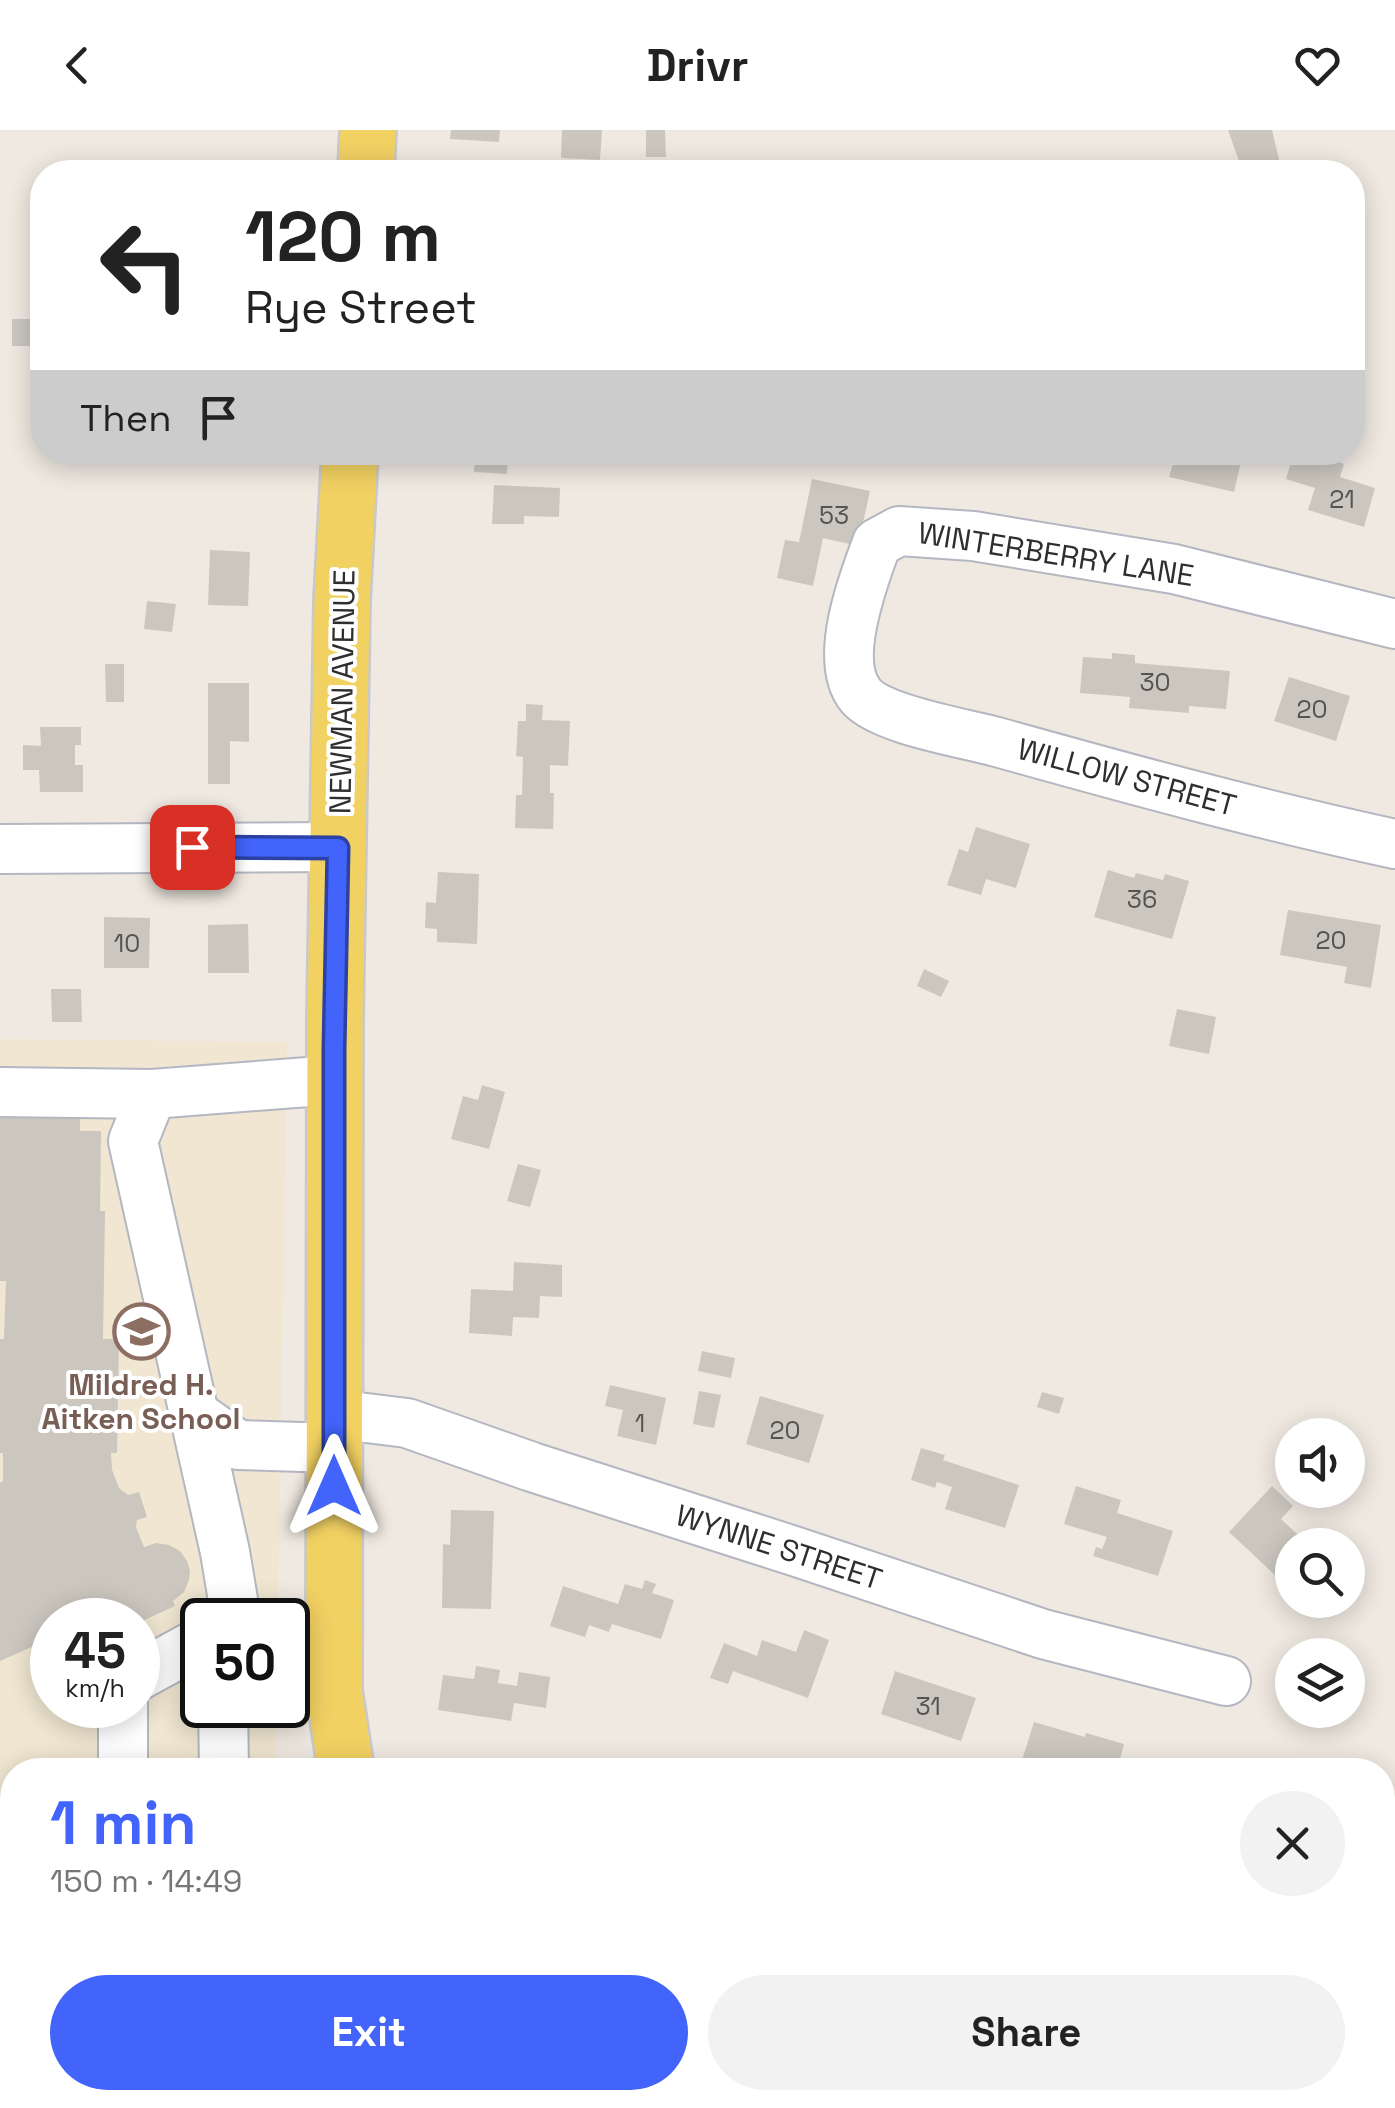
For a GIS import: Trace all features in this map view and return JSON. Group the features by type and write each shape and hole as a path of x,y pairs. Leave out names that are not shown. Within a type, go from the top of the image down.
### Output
{"main road":[{"path":"367,160 368,130"},
{"name":"NEWMAN AVENUE","path":"344,1758 334,1691 310,1637 334,1431 334,1080 342,601 349,465"}],"street":[{"name":"WINTERBERRY LANE","path":"862,698 852,682 848,654 855,616 877,542 899,530 972,536 1174,569 1395,624"},
{"name":"WILLOW STREET","path":"862,698 926,725 1164,790 1395,844"},
{"path":"0,849 338,848"},
{"path":"0,1092 152,1094 334,1080"},
{"path":"152,1094 133,1140 226,1552 233,1598"},
{"name":"WYNNE STREET","path":"194,1414 238,1445 408,1423 1043,1634 1226,1681"},
{"path":"123,1728 123,1758"},
{"path":"223,1728 224,1758"}],"shaded area":[{"name":"Mildred H. Aitken School","path":"0,1039 287,1042 278,1598 180,1598 180,1728 276,1728 275,1758 0,1758"}],"building":[{"path":"451,130 500,130 499,142 450,139"},
{"path":"562,130 602,130 600,160 561,158"},
{"path":"646,130 665,130 666,157 646,157"},
{"path":"1228,130 1272,130 1279,160 1239,160"},
{"path":"12,319 30,319 30,346 12,346"},
{"path":"474,465 507,465 507,474 474,472"},
{"path":"1173,465 1240,465 1234,492 1169,477"},
{"path":"1290,465 1344,465 1340,477 1375,488 1364,527 1308,510 1315,488 1286,479"},
{"path":"812,479 870,491 858,546 823,538 813,586 777,578 785,540 799,542"},
{"path":"494,485 560,488 559,517 524,516 524,524 492,524"},
{"path":"210,550 250,552 248,606 208,605"},
{"path":"147,601 176,604 172,632 144,629"},
{"path":"1112,653 1135,655 1135,663 1230,671 1226,709 1189,706 1189,713 1129,708 1130,697 1080,693 1083,657 1112,659"},
{"path":"105,664 124,664 124,702 106,702"},
{"path":"1289,677 1350,696 1336,741 1274,721"},
{"path":"208,683 249,683 249,742 230,741 230,784 208,784"},
{"path":"526,704 543,705 542,720 570,721 568,766 550,765 553,829 515,828 516,795 522,795 523,757 516,756 518,721 526,721"},
{"path":"40,727 81,727 81,745 75,745 75,765 83,765 83,792 40,792 39,770 23,770 23,745 41,746"},
{"path":"976,827 1030,844 1016,888 986,879 981,895 947,885 959,849 968,852"},
{"path":"1108,870 1134,878 1136,873 1163,880 1165,874 1189,881 1172,939 1094,917"},
{"path":"438,872 479,874 477,944 437,942 437,929 425,928 426,902 436,903"},
{"path":"1288,910 1381,925 1371,988 1344,983 1347,967 1280,955"},
{"path":"104,917 150,918 149,968 104,968"},
{"path":"248,924 249,973 208,973 208,925"},
{"path":"924,969 949,981 941,997 917,986"},
{"path":"51,989 81,989 82,1022 52,1022"},
{"path":"1177,1009 1216,1017 1209,1054 1169,1046"},
{"path":"482,1085 505,1092 489,1149 451,1139 463,1096 478,1100"},
{"path":"0,1114 80,1115 80,1131 101,1131 100,1211 105,1211 103,1339 119,1339 117,1453 111,1453 112,1470 119,1488 128,1495 139,1492 147,1517 137,1520 136,1527 144,1547 156,1543 169,1545 180,1551 190,1571 184,1592 173,1601 175,1606 160,1613 160,1598 30,1598 30,1648 0,1661 0,1339 4,1339 6,1281 0,1281"},
{"path":"518,1164 541,1170 530,1207 507,1201"},
{"path":"514,1262 562,1265 562,1297 540,1296 539,1318 513,1317 512,1336 469,1333 471,1289 513,1291"},
{"path":"702,1351 735,1358 731,1378 698,1371"},
{"path":"610,1385 666,1398 656,1445 617,1436 623,1410 605,1406"},
{"path":"699,1391 721,1395 714,1428 693,1424"},
{"path":"1042,1392 1064,1398 1059,1414 1037,1407"},
{"path":"760,1396 824,1415 809,1463 746,1444"},
{"path":"921,1448 945,1455 943,1460 1019,1485 1005,1528 945,1509 952,1487 937,1482 935,1488 911,1480"},
{"path":"1076,1486 1121,1500 1117,1513 1173,1531 1158,1576 1093,1556 1096,1547 1102,1549 1107,1537 1064,1524"},
{"path":"1272,1486 1275,1508 1291,1508 1281,1519 1291,1528 1275,1528 1275,1575 1229,1532"},
{"path":"451,1510 494,1511 491,1609 442,1608 443,1544 450,1545"},
{"path":"645,1580 656,1584 652,1593 674,1600 661,1639 612,1624 609,1632 589,1625 585,1637 550,1626 563,1586 618,1604 625,1584 642,1589"},
{"path":"804,1630 829,1640 808,1698 733,1671 728,1684 710,1678 724,1643 757,1656 762,1640 796,1652"},
{"path":"476,1666 500,1670 498,1683 517,1686 519,1672 550,1677 546,1708 514,1703 511,1721 438,1710 443,1675 474,1679"},
{"path":"895,1671 976,1698 961,1741 881,1714"},
{"path":"1034,1722 1124,1744 1120,1758 1023,1758"}],"place":[{"name":"Mildred H. Aitken School","path":"141,1331"}],"route":[{"path":"192,847 338,848 334,1486"}]}
